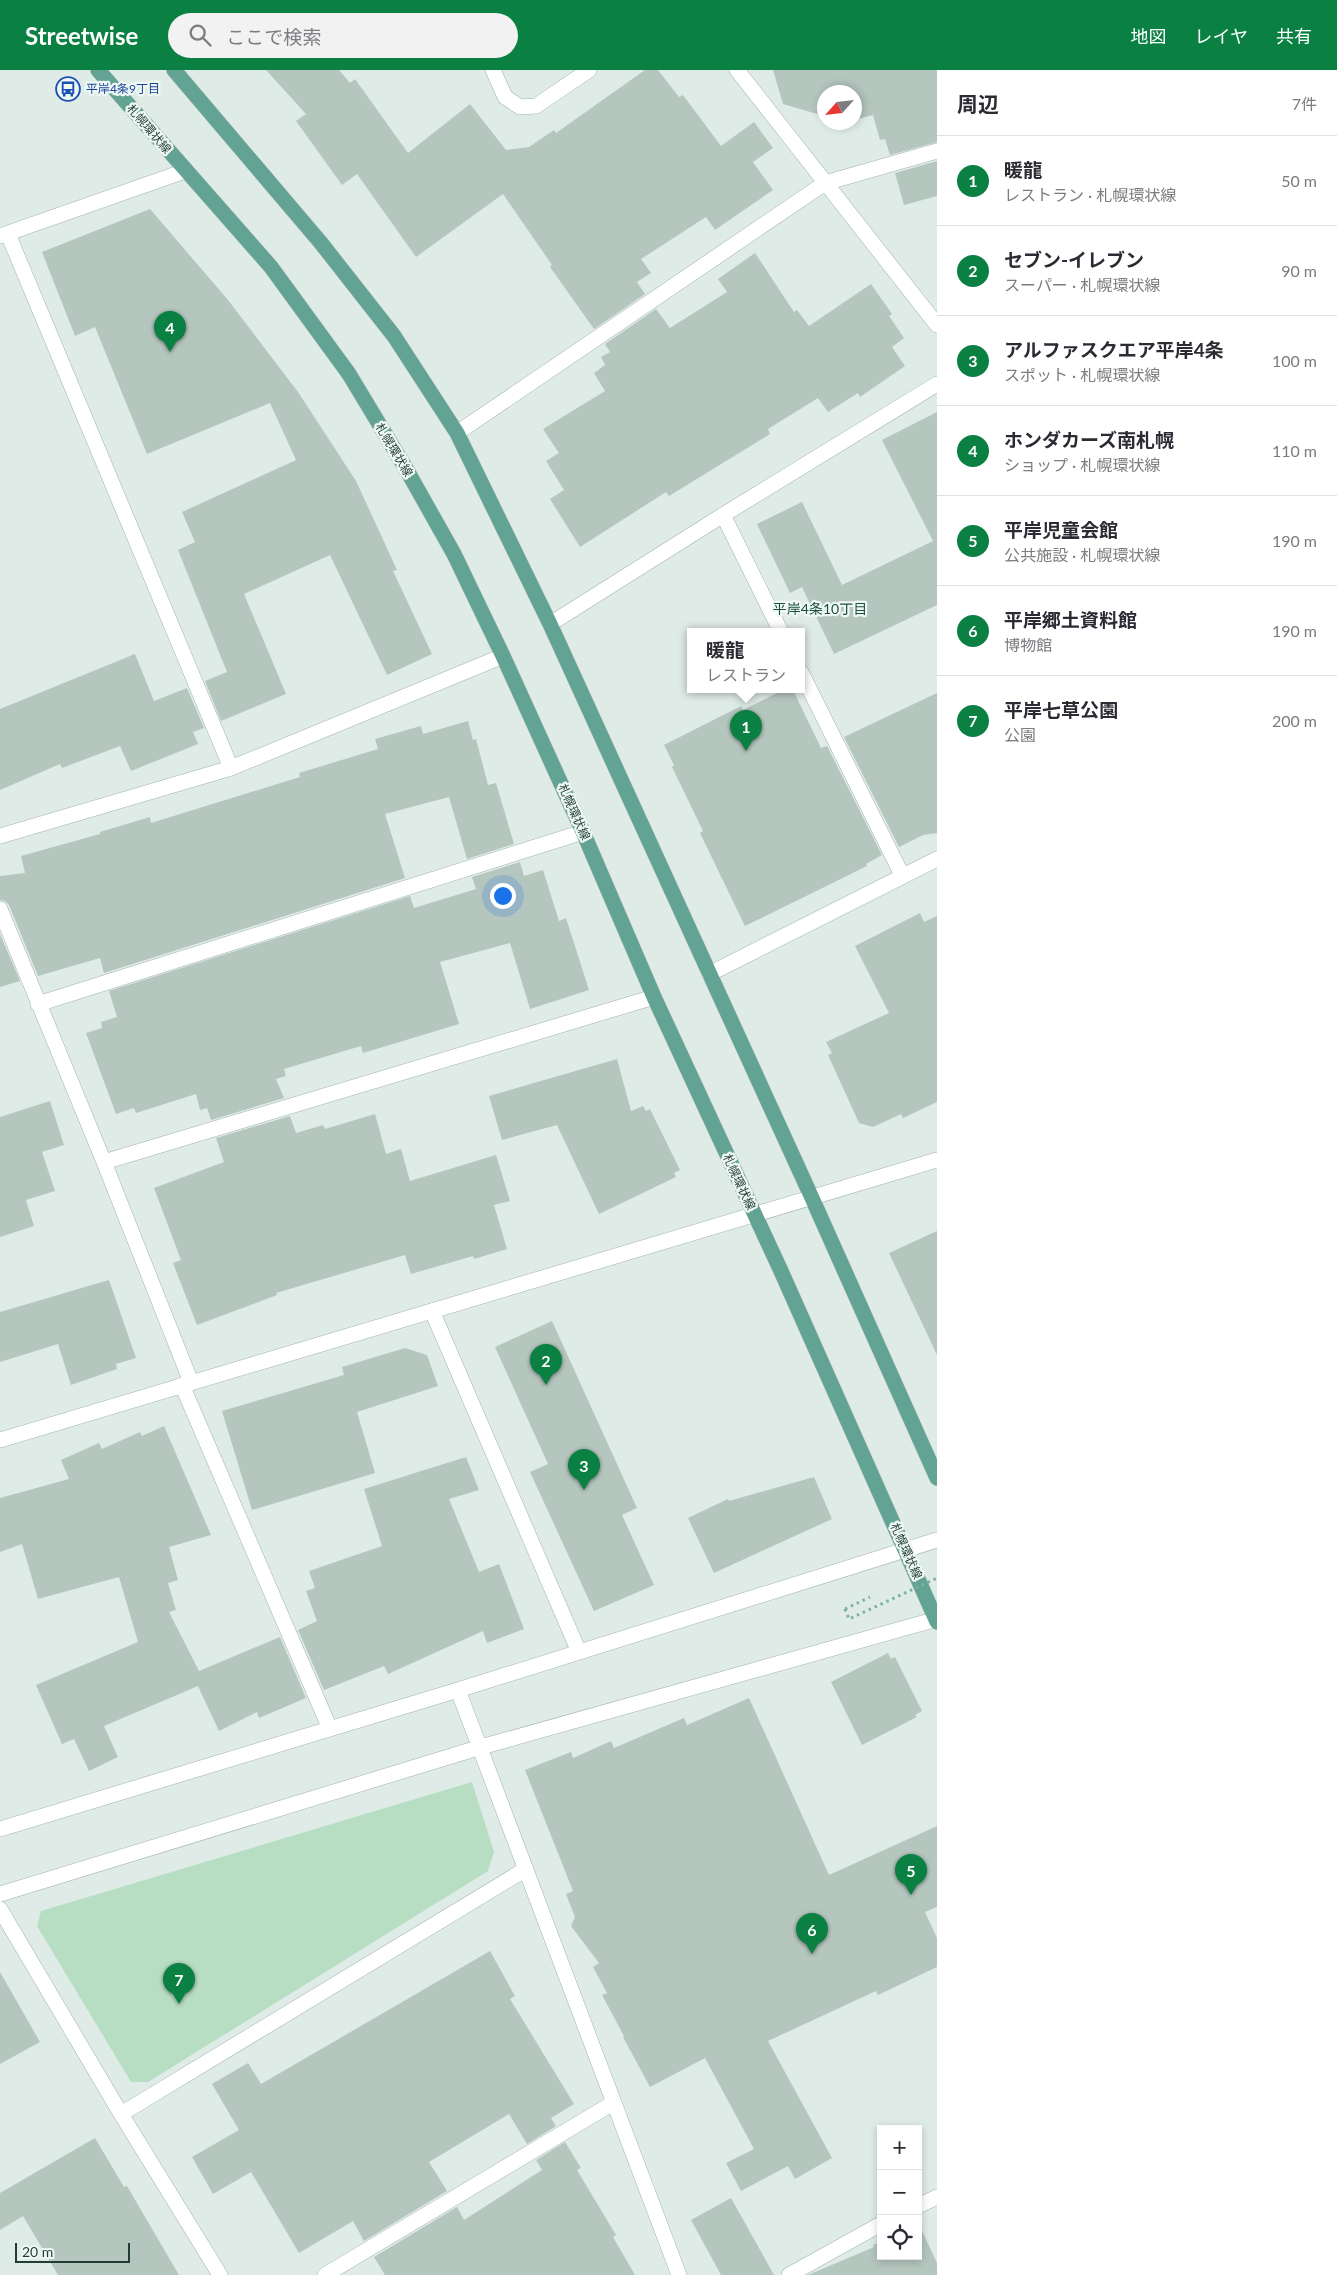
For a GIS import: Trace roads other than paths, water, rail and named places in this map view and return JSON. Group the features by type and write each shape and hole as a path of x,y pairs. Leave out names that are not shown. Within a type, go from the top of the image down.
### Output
{"main road":[{"name":"札幌環状線","path":"98,70 271,267 349,374 405,467 454,554 503,656 583,832 654,997 755,1215 936,1620"},
{"path":"174,70 321,242 388,328 457,434 550,624 812,1198 937,1478"}],"street":[{"path":"493,70 505,97 520,107 536,106 589,70"},
{"path":"737,70 937,325"},
{"path":"457,434 825,182 937,151"},
{"path":"185,171 4,235 230,768"},
{"path":"550,624 937,384"},
{"path":"723,515 779,628"},
{"path":"0,836 230,768 503,656"},
{"path":"805,680 902,875"},
{"path":"38,1004 583,832"},
{"path":"709,974 937,858"},
{"path":"0,909 104,1162 187,1383 330,1729"},
{"path":"104,1162 654,997"},
{"path":"0,1440 937,1160"},
{"path":"432,1311 580,1652"},
{"path":"0,1829 458,1690 937,1540"},
{"path":"0,1894 481,1747 936,1620"},
{"path":"458,1690 679,2275"},
{"path":"121,2114 526,1869"},
{"path":"0,1909 121,2114 220,2275"},
{"path":"325,2275 613,2103"},
{"path":"922,2204 937,2197"},
{"path":"789,2275 877,2226"}],"place":[{"name":"平岸4条9丁目","path":"68,89"},
{"name":"ホンダカーズ南札幌","path":"170,352"},
{"name":"暖龍","path":"746,751"},
{"name":"セブン-イレブン","path":"546,1385"},
{"name":"アルファスクエア平岸4条","path":"584,1490"},
{"name":"平岸児童会館","path":"911,1895"},
{"name":"平岸郷土資料館","path":"812,1954"},
{"name":"平岸七草公園","path":"179,2004"}],"district":[{"name":"平岸4条10丁目","path":"820,609"}]}
